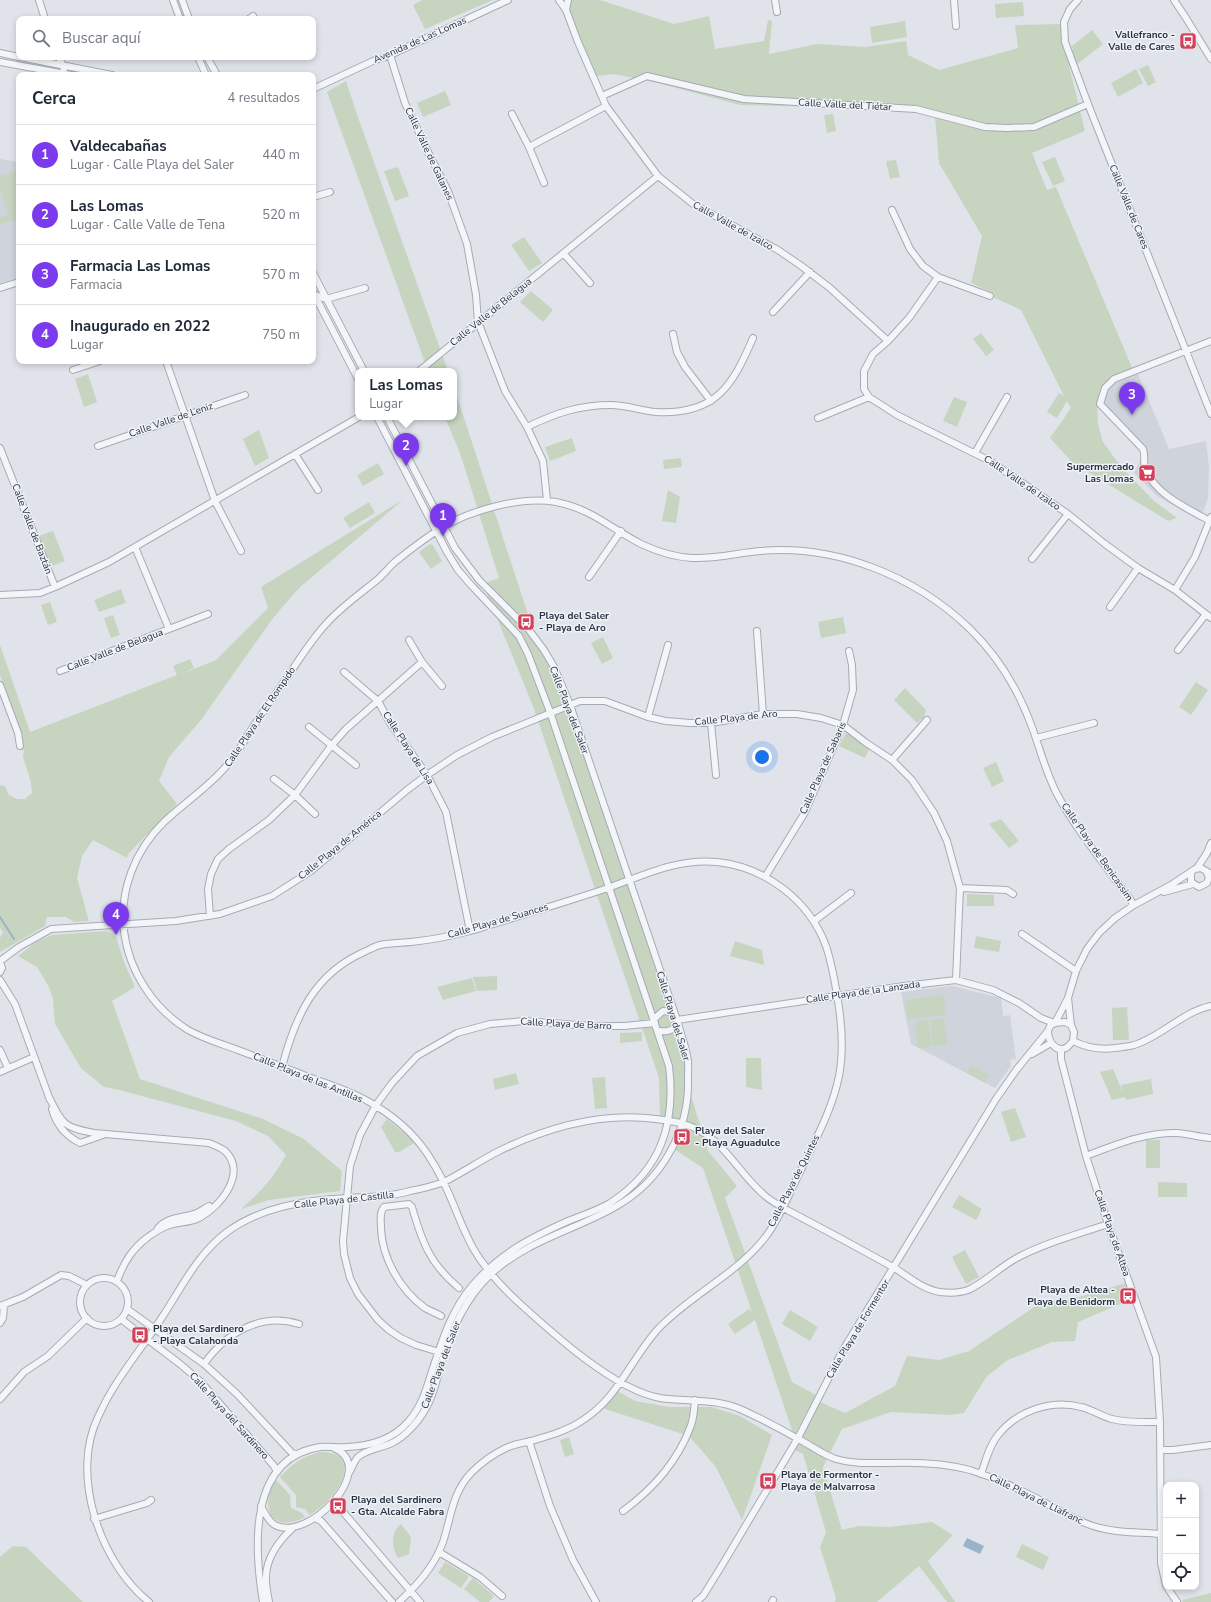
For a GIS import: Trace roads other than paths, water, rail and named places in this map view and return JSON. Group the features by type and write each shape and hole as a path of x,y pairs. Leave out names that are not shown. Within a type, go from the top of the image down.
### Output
{"street":[{"path":"38,0 45,16"},
{"path":"173,0 179,16"},
{"path":"182,0 188,16"},
{"name":"Avenida de Las Lomas","path":"316,88 508,0"},
{"name":"Calle Valle de Izalco","path":"559,0 566,10 578,42 606,106 658,176 693,204 778,250 810,272 830,288 888,341"},
{"path":"566,10 568,0"},
{"path":"775,0 777,12"},
{"path":"954,0 956,26"},
{"name":"Calle Valle de Cares","path":"1078,0 1070,9 1064,22 1065,42 1088,104 1211,414"},
{"path":"1174,0 1211,59"},
{"path":"0,53 16,56"},
{"name":"Calle Valle de Galanes","path":"390,55 405,103 448,191 466,244 476,295 478,322 505,390 527,427 543,461 547,500"},
{"path":"35,60 97,72"},
{"path":"60,60 66,72"},
{"path":"199,60 205,72"},
{"path":"209,60 215,72"},
{"path":"0,62 52,72"},
{"name":"Calle Valle del Tiétar","path":"602,96 647,76 744,99 916,109 985,127 1007,128 1034,127 1088,104"},
{"name":"Avenida de Las Lomas","path":"316,83 332,80"},
{"path":"529,147 606,106"},
{"path":"512,114 529,147 544,183"},
{"name":"Calle Valle de Belagua","path":"424,368 658,176"},
{"path":"316,196 330,192"},
{"path":"892,210 910,249 924,266 938,277 990,296"},
{"path":"564,254 590,283"},
{"path":"773,312 810,272"},
{"path":"818,418 869,397 864,389 864,371 873,354 888,341 909,318 938,277"},
{"path":"316,278 362,368"},
{"path":"0,288 16,283"},
{"path":"316,294 326,298 366,288"},
{"path":"316,299 355,373"},
{"path":"673,334 677,352 685,367 711,401"},
{"path":"527,427 554,414 575,408 612,405 632,407 654,412 674,412 694,409 711,401 731,382 744,360 753,338"},
{"path":"1175,590 1195,557 1210,519 1163,492 1146,472 1144,466 1145,456 1143,449 1100,404 1105,388 1114,379 1211,341"},
{"path":"73,370 91,364"},
{"path":"167,364 215,501 241,551"},
{"name":"Calle Valle de Leniz","path":"98,446 245,395"},
{"name":"Calle Valle de Izalco","path":"869,397 897,415 990,461 1068,514 1138,568 1175,590 1209,616 1178,650"},
{"name":"Calle Valle de Izalco","path":"975,453 1007,398"},
{"path":"0,594 40,593 109,562 355,419"},
{"name":"Calle Playa del Saler","path":"333,1447 347,1447 377,1442 390,1437 408,1422 422,1404 438,1352 454,1310 470,1288 487,1269 508,1251 558,1226 608,1204 629,1189 653,1162 663,1140 669,1121 671,1088 670,1073 657,1030 550,712 528,654 519,636 458,570 436,532 379,420"},
{"name":"Calle Playa del Saler","path":"349,1473 357,1458 393,1442 413,1426 427,1407 453,1329 475,1292 490,1275 509,1259 560,1232 615,1207 633,1195 661,1168 674,1146 683,1124 689,1092 688,1057 674,1012 628,880 570,705 554,667 544,650 529,630 479,580 456,548 389,420"},
{"name":"Calle Valle de Baztán","path":"0,448 55,587"},
{"path":"295,454 318,490"},
{"path":"416,491 423,487"},
{"name":"Calle Playa de Benicassim","path":"436,532 444,526 498,505 526,500 547,500 583,510 597,516 647,547 684,558 716,558 763,551 800,551 837,557 860,563 908,583 932,597 966,624 985,645 1010,680 1027,714 1046,771 1057,794 1072,819 1134,905"},
{"name":"Calle Valle de Izalco","path":"1032,559 1068,514"},
{"path":"589,578 621,531"},
{"name":"Calle Playa de El Rompido","path":"122,924 123,905 127,881 140,851 160,826 202,791 237,754 246,736 325,624 358,593 380,577 395,562 436,532"},
{"name":"Calle Valle de Belagua","path":"136,547 169,629"},
{"path":"1110,607 1138,568"},
{"name":"Calle Valle de Belagua","path":"60,671 208,614"},
{"path":"758,631 763,714"},
{"path":"409,640 422,662 442,686"},
{"path":"648,717 668,645"},
{"name":"Calle Playa de Sabaris","path":"765,877 804,814 849,710 853,690 852,665 849,651"},
{"path":"210,916 208,889 211,874 218,859 240,840 269,820 295,795 331,746 346,729 422,662"},
{"name":"Calle Playa de Lisa","path":"344,672 378,701 390,723 427,775 446,812 470,931"},
{"path":"0,685 1,692 18,733 20,746"},
{"name":"Calle Playa de Aro","path":"550,712 580,701 605,701 648,717 666,721 711,723 763,714 797,714 821,718 843,726 892,760 912,780 934,813 947,841 960,888 956,980"},
{"name":"Calle Playa de América","path":"0,962 20,947 51,929 176,921 210,916 272,896 311,871 427,775 457,755 492,737 550,712"},
{"path":"892,760 928,720"},
{"path":"711,723 716,775"},
{"path":"1036,738 1094,723"},
{"path":"309,727 356,765"},
{"path":"274,779 295,795 315,814"},
{"path":"1191,873 1190,879 1193,884 1198,887 1209,882 1209,876 1204,870 1207,853 1211,842"},
{"name":"Calle Playa de Quintes","path":"399,1602 424,1578 439,1552 458,1491 469,1475 487,1459 508,1447 568,1429 597,1411 621,1383 642,1350 658,1329 680,1308 746,1258 767,1235 783,1207 827,1116 836,1092 842,1047 841,1022 832,965 825,943 814,921 796,899 780,886 765,877 740,867 718,862 694,862 668,866 609,887"},
{"path":"1041,1018 1048,1031 1048,1039 1054,1047 1061,1049 1067,1047 1073,1041 1074,1032 1071,1025 1068,998 1076,970 1087,948 1115,918 1134,905 1191,873 1204,870"},
{"path":"1150,896 1193,884"},
{"name":"Calle Playa de Suances","path":"282,1067 290,1035 306,1003 325,979 349,959 380,945 412,942 470,931 609,887"},
{"path":"960,888 1007,890 1013,894"},
{"path":"814,921 851,893"},
{"name":"Calle Playa de las Antillas","path":"122,924 127,949 133,966 143,986 156,1003 187,1029 213,1041 337,1087 376,1105 403,1126 418,1142 432,1161 444,1182 459,1219 476,1254 490,1275"},
{"path":"1022,934 1076,970"},
{"path":"0,962 2,968 0,972"},
{"path":"0,980 15,1004 49,1097 55,1118 70,1138 80,1143 109,1134"},
{"name":"Calle Playa de la Lanzada","path":"677,1022 837,996 956,980 993,990 1019,1003 1041,1018"},
{"name":"Calle Playa de Formentor","path":"696,1602 702,1596 722,1567 798,1438 843,1350 996,1099 1017,1069 1048,1031 1050,1026 1054,1023 1068,998"},
{"path":"1073,1041 1086,1047 1107,1049 1133,1045 1155,1035 1202,1008 1211,1006"},
{"path":"654,1021 663,1011 674,1012"},
{"path":"1041,1018 1054,1023 1065,1022 1071,1025"},
{"name":"Calle Playa de Barro","path":"438,1352 416,1345 389,1330 378,1320 358,1294 350,1278 344,1254 343,1241 350,1166 353,1152 376,1105 392,1082 417,1056 457,1033 490,1024 524,1021 591,1026 624,1026 654,1021"},
{"path":"657,1030 665,1032 670,1031 677,1022"},
{"name":"Calle Playa de Formentor","path":"1026,1059 1051,1043"},
{"name":"Calle Playa de Altea","path":"1061,1049 1061,1059 1086,1156 1108,1224 1156,1357 1161,1450 1160,1534 1161,1563 1163,1571"},
{"path":"0,1050 8,1068"},
{"path":"0,1072 34,1057"},
{"path":"49,1097 59,1116 67,1126 83,1131 209,1143 225,1150 232,1160 235,1171 223,1198 201,1217 188,1223 164,1226 148,1237 130,1253 123,1264 117,1281"},
{"name":"Calle Playa de Castilla","path":"149,1602 128,1582 107,1551 94,1519 88,1484 89,1439 110,1392 147,1340 201,1257 228,1231 259,1213 298,1204 346,1198 396,1195 444,1182 497,1152 531,1136 595,1119 619,1117 669,1121 683,1124 713,1139 731,1157 747,1179 765,1197 894,1268 924,1288 939,1292 953,1293 967,1290 1017,1258 1108,1224"},
{"path":"1086,1156 1123,1142 1148,1136 1176,1133 1211,1138"},
{"path":"396,1195 398,1204"},
{"path":"441,1316 425,1308 415,1299 405,1288 390,1265 381,1237 381,1211 384,1207 398,1204 409,1204 412,1207 423,1241 434,1263 440,1272 459,1288"},
{"name":"Calle Playa de Llafranc","path":"490,1275 552,1333 596,1366 630,1388 657,1398 723,1403 744,1411 798,1438 830,1457 846,1461 872,1463 896,1462 942,1464 981,1474 1014,1487 1088,1524 1106,1530 1160,1534"},
{"path":"0,1323 3,1318 2,1306 23,1298 61,1276 68,1276 87,1285"},
{"path":"109,1278 117,1281 123,1286 127,1293 127,1309 124,1316 110,1325 104,1326 92,1322 82,1311 80,1302 82,1293 87,1285 93,1280 109,1278"},
{"name":"Calle Playa del Sardinero","path":"127,1309 204,1364 237,1394 292,1453 296,1455"},
{"path":"0,1399 24,1372 48,1356 87,1318"},
{"name":"Calle Playa del Sardinero","path":"121,1319 200,1381 274,1466 276,1472"},
{"path":"204,1364 222,1342 242,1328 255,1324 286,1320 299,1324"},
{"path":"623,1511 654,1486 679,1451 691,1426 696,1400"},
{"path":"981,1474 989,1449 998,1435 1013,1420 1031,1410 1053,1404 1081,1407 1111,1419 1160,1422"},
{"path":"529,1441 553,1513 573,1560 596,1602"},
{"path":"1161,1450 1211,1446"},
{"path":"262,1506 266,1517 276,1526 285,1528 294,1527 315,1518 326,1510 341,1491 349,1473 348,1459 341,1451 333,1447 321,1447 296,1455 276,1472 269,1484 262,1506 257,1550 258,1573 263,1602"},
{"path":"336,1499 338,1506 420,1602"},
{"path":"94,1519 147,1503 151,1500"},
{"path":"315,1518 321,1521 392,1602"},
{"path":"269,1602 266,1580 268,1565 274,1550 294,1527"},
{"path":"439,1552 480,1577 502,1596"},
{"name":"Calle Playa de Altea","path":"1170,1590 1177,1602"}],"water":[{"path":"967,1538 984,1546 980,1554 963,1546"}],"waterway":[{"path":"0,917 14,939"}],"place":[{"name":"Vallefranco - Valle de Cares","path":"1188,41"},
{"name":"Farmacia Las Lomas","path":"1132,415"},
{"name":"Las Lomas","path":"406,466"},
{"name":"Supermercado Las Lomas","path":"1147,473"},
{"name":"Valdecabañas","path":"443,536"},
{"name":"Playa del Saler - Playa de Aro","path":"526,622"},
{"name":"Inaugurado en 2022","path":"116,935"},
{"name":"Playa del Saler - Playa Aguadulce","path":"682,1137"},
{"name":"Playa de Altea - Playa de Benidorm","path":"1128,1296"},
{"name":"Playa del Sardinero - Playa Calahonda","path":"140,1335"},
{"name":"Playa de Formentor - Playa de Malvarrosa","path":"768,1481"},
{"name":"Playa del Sardinero - Gta. Alcalde Fabra","path":"338,1506"}]}
